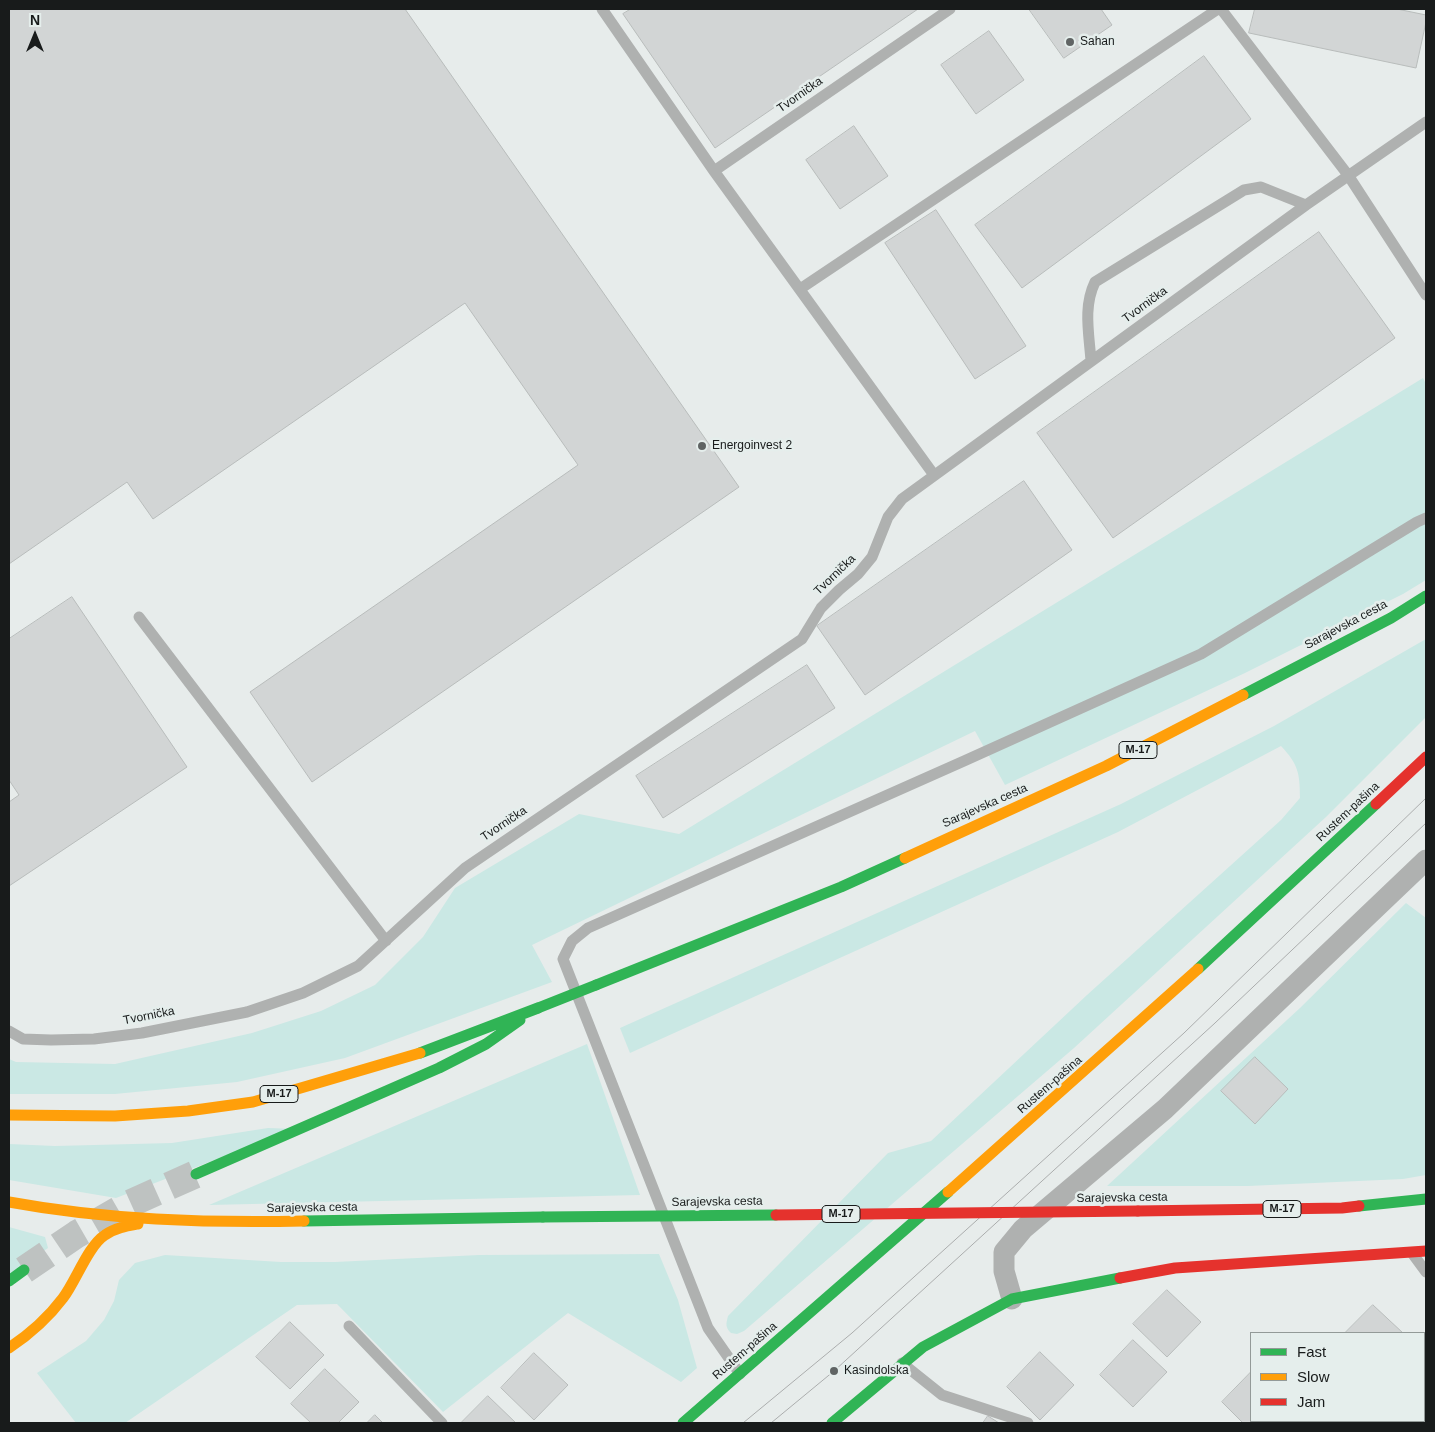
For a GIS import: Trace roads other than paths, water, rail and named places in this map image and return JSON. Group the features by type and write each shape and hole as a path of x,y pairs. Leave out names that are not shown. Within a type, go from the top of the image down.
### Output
{"main road":[{"name":"Sarajevska cesta","path":"538,1008 840,887 1106,766 1391,618 1426,596"},
{"name":"Rustem-pašina","path":"683,1423 1113,1047 1340,839 1426,757"},
{"path":"196,1174 439,1068 486,1044 538,1008"},
{"name":"M-17","path":"9,1115 115,1116 188,1111 253,1102 424,1052 538,1008"},
{"name":"Sarajevska cesta","path":"9,1202 105,1218 225,1223 543,1217 1342,1208 1426,1199"},
{"path":"9,1348 24,1339 39,1326 62,1298 92,1249 103,1236 114,1230 135,1224 162,1220"},
{"path":"832,1423 923,1347 1012,1298 1175,1268 1426,1251"},
{"path":"9,1282 24,1270"}],"street":[{"path":"1012,1298 1004,1271 1004,1252 1023,1229 1165,1109 1426,860"}],"lane":[{"path":"602,9 714,171 934,475"},
{"name":"Tvornička","path":"714,171 950,9"},
{"path":"800,289 1220,9 1348,175 1426,295"},
{"name":"Tvornička","path":"9,1031 22,1038 51,1040 94,1039 142,1033 247,1012 303,993 358,966 465,868 802,638 821,608 858,574 872,557 888,517 902,499 1306,205 1426,122"},
{"path":"1091,361 1087,305 1090,293 1096,282 1244,190 1261,187 1306,205"},
{"path":"740,1374 708,1328 563,959 572,941 588,928 1201,654 1426,518"},
{"path":"139,617 386,941"},
{"path":"1412,1252 1426,1272"},
{"path":"349,1326 442,1423"},
{"path":"902,1363 942,1395 1028,1423"}],"tunnel":[{"path":"24,1270 77,1234 129,1204 196,1174"}],"tram line":[{"path":"743,1423 852,1333 1184,1033 1426,798"},
{"path":"771,1423 834,1371 1215,1023 1426,823"}],"place":[{"name":"Sahan","path":"1070,42"},
{"name":"Energoinvest 2","path":"702,446"},
{"name":"Kasindolska","path":"834,1371"}]}
